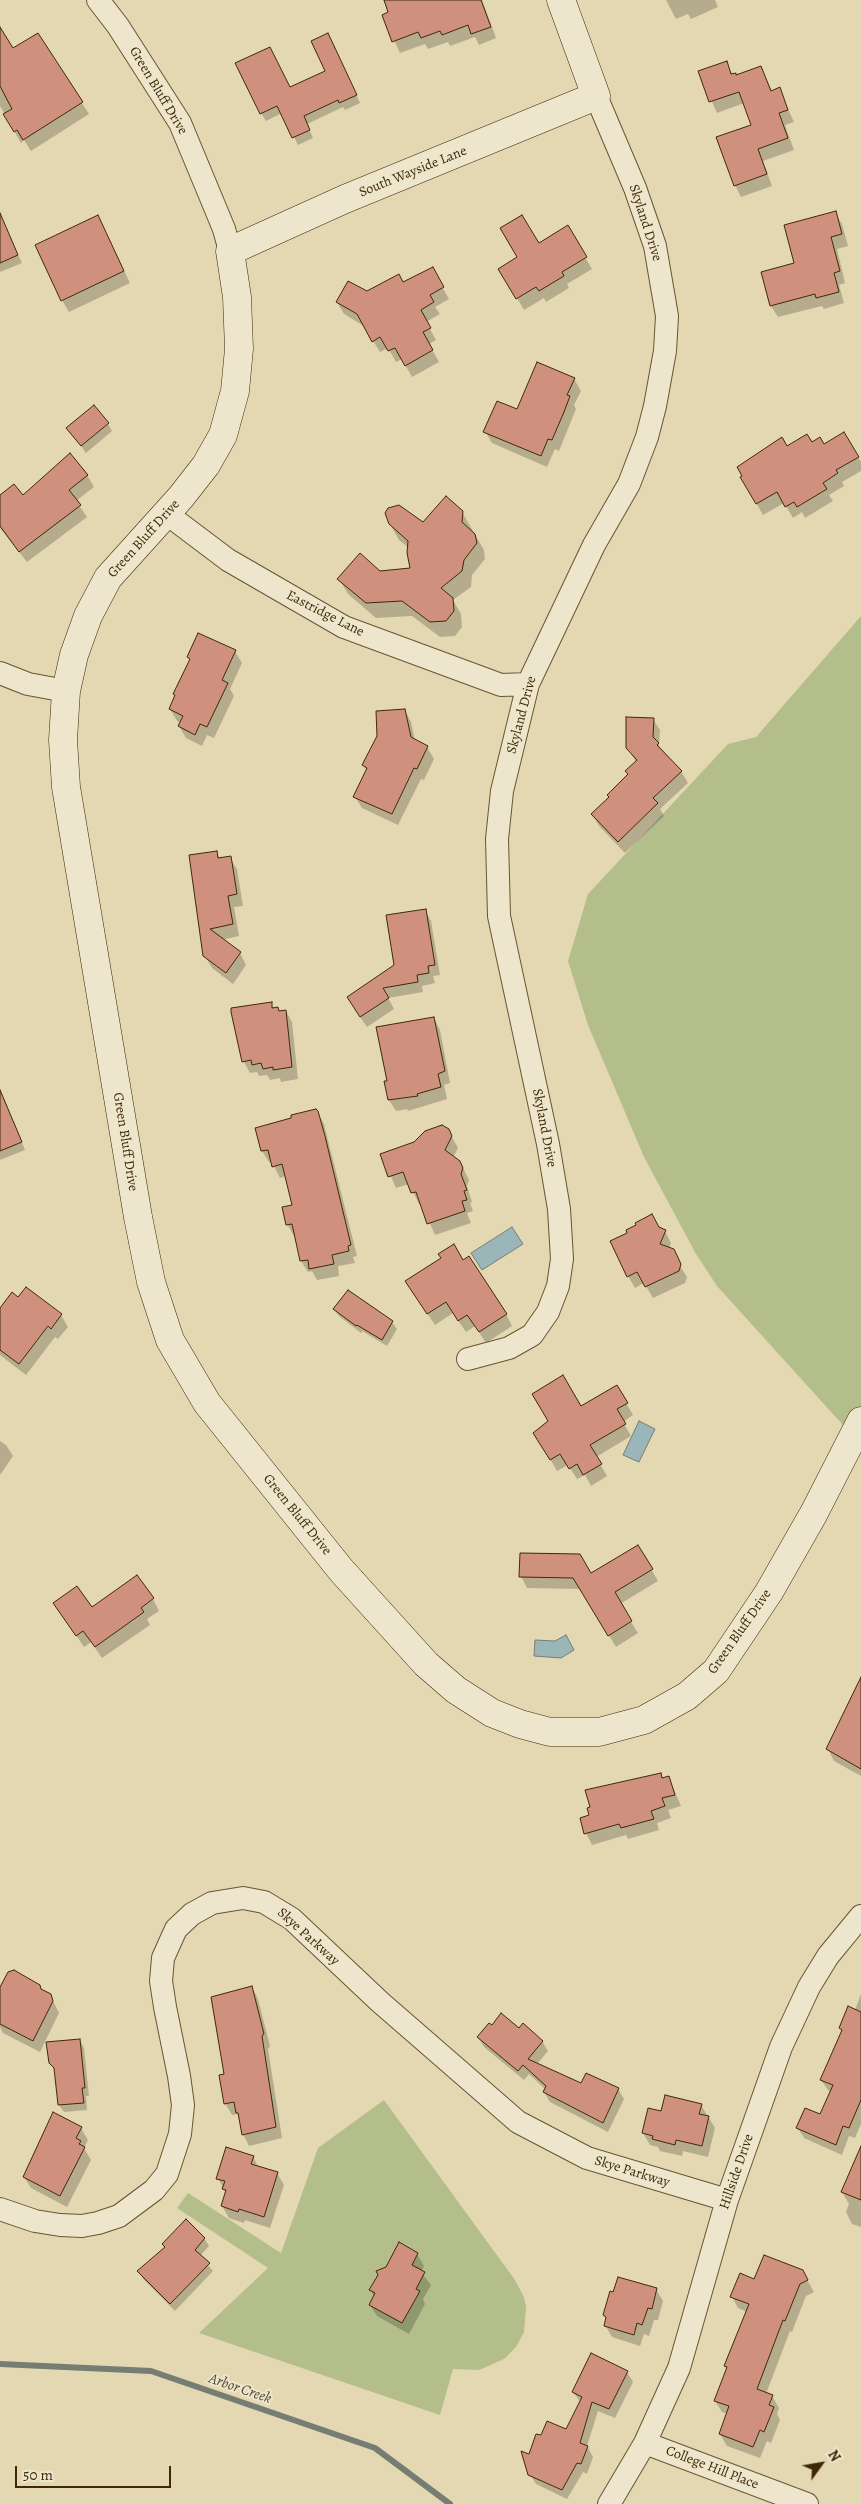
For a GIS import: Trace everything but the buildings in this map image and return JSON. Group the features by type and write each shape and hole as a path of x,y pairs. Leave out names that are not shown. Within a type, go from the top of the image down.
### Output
{"street":[{"name":"Green Bluff Drive","path":"98,0 133,49 180,123 224,229 230,252 237,297 238,349 235,391 229,420 223,435 206,464 167,514 118,566 102,588 74,655 66,691 63,740 66,787 138,1217 151,1282 170,1340 206,1403 341,1570 426,1664 475,1704 520,1724 550,1732 582,1733 613,1730 660,1714 688,1696 710,1677 725,1659 769,1592 814,1513 861,1421"},
{"name":"Skyland Drive","path":"468,1359 509,1348 532,1335 548,1312 555,1295 562,1259 559,1209 548,1144 499,916 497,839 502,791 528,684 594,545 629,484 647,437 656,406 665,351 667,316 655,246 635,188 596,96 561,0"},
{"name":"South Wayside Lane","path":"230,252 345,200 596,96"},
{"name":"Eastridge Lane","path":"167,514 228,560 344,627 502,686 528,684"},
{"path":"0,673 28,684 66,691"},
{"name":"Skye Parkway","path":"0,2210 35,2221 60,2225 82,2226 98,2223 118,2216 154,2190 167,2174 180,2134 183,2105 161,1981 163,1958 176,1929 192,1914 212,1903 243,1898 264,1902 292,1918 380,2002 518,2122 543,2138 587,2158 727,2200"},
{"name":"Hillside Drive","path":"609,2504 645,2443 679,2368 727,2200 768,2083 794,2017 828,1956 861,1916"},
{"name":"College Hill Place","path":"645,2443 807,2504"}],"green space":[{"path":"861,616 861,1445 717,1286 696,1254 644,1157 588,1025 568,961 588,894 728,744 756,737"},
{"path":"384,2100 515,2280 524,2297 526,2307 524,2332 516,2347 504,2359 479,2370 453,2369 440,2415 199,2333 268,2268 177,2208 188,2193 281,2253 318,2148"}],"water":[{"path":"512,1227 523,1244 482,1270 471,1253"},
{"path":"639,1421 655,1429 639,1462 623,1455"},
{"path":"566,1635 574,1650 561,1658 534,1656 535,1640 555,1641"}],"waterway":[{"name":"Arbor Creek","path":"0,2364 151,2371 375,2448 450,2504"}]}
